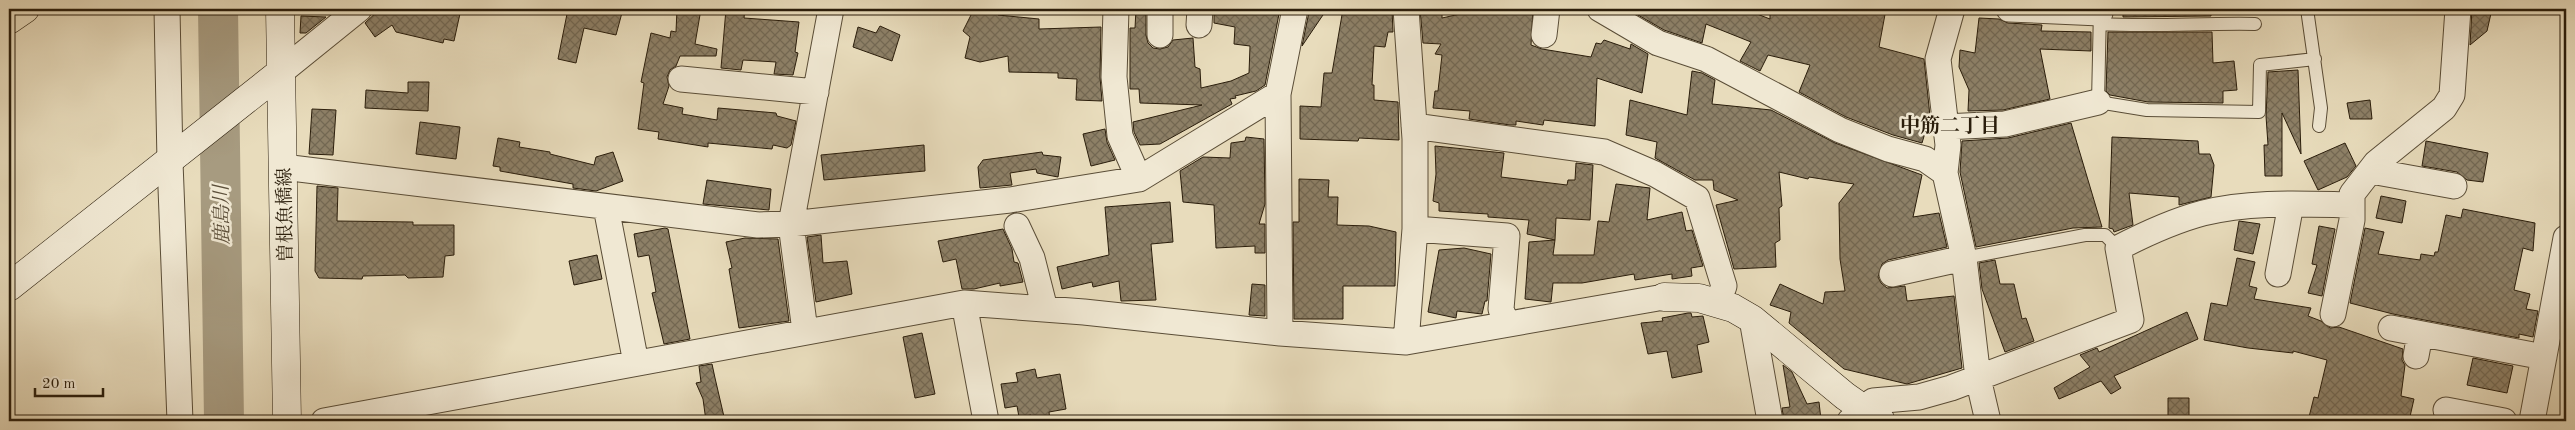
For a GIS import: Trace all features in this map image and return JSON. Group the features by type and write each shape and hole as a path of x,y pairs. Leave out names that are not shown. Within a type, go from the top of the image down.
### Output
{"highway":[{"path":"9,20 25,9"}],"street":[{"path":"167,9 170,162 180,421"},
{"name":"曽根魚橋線","path":"280,9 287,421"},
{"path":"9,287 170,162 359,9"},
{"path":"805,331 792,224 832,9"},
{"path":"1116,9 1114,77 1120,136 1139,179"},
{"path":"1160,9 1160,35"},
{"path":"1280,333 1278,94 1295,9"},
{"path":"1406,9 1414,126 1415,229 1406,342"},
{"path":"1544,35 1547,9"},
{"path":"1600,9 1658,43 1706,59 1840,130 1888,149 1925,159 1946,173"},
{"path":"1952,9 1938,60 1948,145 1946,173 1964,258 1978,378 1988,421"},
{"path":"2009,9 2100,15"},
{"path":"2334,314 2352,220 2352,194 2376,163 2444,108 2452,95 2458,9"},
{"path":"682,79 816,92"},
{"path":"283,167 758,226 792,224 1010,200 1139,179 1278,94"},
{"path":"1946,127 2004,124 2098,102"},
{"path":"1414,126 1604,152 1655,174 1696,198 1724,286 1718,302"},
{"path":"2371,171 2454,186"},
{"path":"324,421 964,303 1045,309 1280,333 1406,342 1506,323 1664,297 1699,298 1718,302 1752,319 1865,417 1873,401 1919,397 1978,378 2131,320 2118,248 2152,230 2203,213 2275,204 2351,205"},
{"path":"2278,274 2291,204"},
{"path":"606,207 636,363"},
{"path":"1017,226 1032,258 1045,309"},
{"path":"1415,229 1507,236 1501,309 1506,323"},
{"path":"2532,421 2566,238"},
{"path":"1892,274 1964,258"},
{"path":"964,303 986,421"},
{"path":"1752,319 1770,421"},
{"path":"2391,328 2418,345 2544,356"},
{"path":"2446,410 2504,421"}],"lane":[{"path":"2307,9 2321,108 2319,126"},
{"path":"2254,24 2195,23 2147,27 2100,15 2098,102 2147,110 2259,112 2260,65 2315,59"},
{"path":"1964,258 2085,235 2105,235 2118,248"}],"building":[{"path":"380,9 461,9 454,41 444,39 443,43 396,32 392,25 375,37 365,23"},
{"path":"568,9 623,9 616,35 584,28 576,63 558,59"},
{"path":"677,9 701,9 695,44 717,49 716,56 680,56 676,66 670,70 667,77 669,86 663,104 683,108 682,114 717,120 718,108 776,113 777,116 796,121 791,145 787,148 773,145 772,149 708,143 708,147 658,139 659,132 638,129 644,83 641,82 651,33 670,38 671,31 676,32"},
{"path":"726,9 745,9 744,18 799,22 795,52 798,53 793,75 774,74 776,62 743,60 741,70 721,68"},
{"path":"974,9 999,9 998,15 1039,19 1039,29 1101,27 1100,77 1102,101 1076,100 1077,79 1058,78 1058,73 1009,72 1008,56 980,62 965,58 970,37 963,31"},
{"path":"1136,9 1146,9 1146,35 1148,43 1153,48 1168,47 1173,40 1193,38 1195,67 1200,69 1201,88 1231,81 1249,73 1250,46 1234,44 1235,27 1214,23 1214,9 1280,9 1265,85 1256,91 1235,96 1236,98 1230,99 1232,104 1160,144 1140,145 1134,132 1133,122 1202,105 1140,103 1139,89 1130,89 1130,28 1135,28"},
{"path":"1309,9 1327,9 1302,46 1309,12"},
{"path":"1343,9 1392,9 1393,32 1388,32 1385,47 1374,46 1372,85 1374,85 1374,100 1398,102 1399,140 1359,138 1358,141 1300,139 1300,106 1321,107 1324,73 1332,73"},
{"path":"1420,9 1442,9 1442,18 1483,9 1533,9 1531,45 1542,49 1591,57 1596,43 1601,44 1604,40 1630,49 1631,44 1648,54 1642,93 1597,78 1595,126 1544,120 1543,125 1516,121 1516,125 1510,125 1469,119 1470,111 1433,108 1435,91 1438,91 1442,55 1435,54 1441,44 1423,43"},
{"path":"1640,9 1744,9 1770,19 1770,9 1886,9 1879,47 1924,59 1930,116 1922,143 1893,135 1846,117 1799,92 1810,65 1768,55 1760,71 1740,61 1751,42 1706,24 1702,43 1664,30 1638,15"},
{"path":"2182,9 2211,9 2211,16 2123,17 2123,10 2182,12"},
{"path":"2472,9 2492,9 2487,31 2470,45"},
{"path":"301,16 326,17 306,33 300,33"},
{"path":"1979,18 1999,19 2008,23 2042,25 2041,31 2091,32 2091,51 2040,49 2050,99 2003,110 1968,111 1969,90 1959,67 1960,50 1975,53"},
{"path":"880,26 900,35 892,61 853,47 858,27 876,33"},
{"path":"2108,32 2212,32 2213,63 2234,61 2237,90 2223,91 2223,103 2148,102 2110,95 2106,91"},
{"path":"2298,70 2301,154 2282,113 2282,176 2265,176 2264,145 2268,145 2266,116 2268,72"},
{"path":"1692,71 1702,73 1715,80 1712,104 1771,110 1835,143 1922,175 1913,217 1939,213 1947,247 1888,260 1882,264 1878,277 1887,288 1905,286 1907,301 1954,296 1962,368 1907,384 1844,369 1789,323 1791,312 1770,305 1780,284 1823,304 1825,292 1845,291 1840,259 1839,203 1854,184 1809,177 1808,179 1779,172 1782,206 1779,208 1780,240 1775,243 1776,267 1734,269 1716,205 1738,200 1714,190 1713,180 1695,180 1655,158 1657,142 1626,135 1630,100 1687,115"},
{"path":"408,82 429,82 428,111 365,108 366,90 408,93"},
{"path":"2370,100 2372,119 2350,119 2347,103"},
{"path":"312,109 336,110 333,155 309,154"},
{"path":"420,122 460,127 456,159 416,154"},
{"path":"2071,123 2102,227 2073,228 1976,247 1960,172 1962,141 2008,138"},
{"path":"1105,129 1107,142 1115,160 1091,166 1083,134"},
{"path":"1246,137 1264,139 1265,204 1259,224 1265,224 1265,253 1255,253 1255,246 1216,248 1214,205 1183,202 1180,171 1203,157 1230,158 1231,143 1245,141"},
{"path":"2112,137 2198,141 2199,154 2210,154 2214,165 2211,197 2179,205 2179,197 2129,193 2133,225 2114,232 2113,229 2109,228"},
{"path":"498,138 520,142 519,147 550,152 550,154 594,165 596,157 613,152 623,181 596,191 573,188 573,184 500,171 500,167 493,166"},
{"path":"2426,141 2488,153 2483,182 2467,180 2457,172 2422,166"},
{"path":"2345,143 2356,166 2347,177 2318,190 2304,161"},
{"path":"924,145 925,171 824,180 821,155"},
{"path":"1435,146 1504,153 1501,177 1567,185 1568,180 1575,180 1576,163 1593,165 1590,220 1556,218 1555,240 1527,234 1529,220 1488,217 1488,214 1439,211 1439,203 1433,201 1436,174"},
{"path":"1042,152 1043,155 1061,157 1058,177 1037,173 1036,169 1010,173 1012,185 980,188 978,167 983,160"},
{"path":"1299,179 1329,180 1328,197 1338,197 1337,225 1369,226 1396,232 1395,286 1343,286 1343,319 1294,319 1293,222 1299,222"},
{"path":"707,180 771,189 769,210 703,204"},
{"path":"1616,184 1650,188 1647,220 1682,212 1686,231 1692,230 1703,266 1691,268 1692,276 1672,279 1672,274 1635,280 1634,274 1582,283 1553,283 1551,302 1525,299 1529,242 1555,240 1553,255 1594,255 1598,221 1609,222"},
{"path":"317,186 338,188 337,221 413,222 413,225 454,225 454,255 445,256 443,277 408,278 405,275 363,276 362,279 319,278 315,271"},
{"path":"2381,196 2406,201 2402,223 2376,218"},
{"path":"1170,202 1173,242 1151,244 1156,300 1121,301 1119,281 1093,287 1092,282 1062,289 1057,267 1109,255 1105,207"},
{"path":"2463,209 2535,223 2533,251 2523,248 2514,290 2530,294 2526,309 2538,311 2533,337 2519,334 2519,338 2393,314 2350,303 2365,228 2384,232 2378,254 2420,260 2421,254 2434,256 2435,252 2438,252 2446,215 2461,218"},
{"path":"2239,221 2260,224 2253,254 2234,250"},
{"path":"2319,226 2335,229 2322,296 2308,293 2317,265 2312,264"},
{"path":"668,229 690,339 664,344 652,293 656,292 649,255 638,257 634,234"},
{"path":"1003,229 1012,249 1014,262 1018,263 1023,282 1000,286 1000,283 974,289 962,289 956,259 943,262 938,241"},
{"path":"821,235 823,263 847,261 852,294 816,302 807,237"},
{"path":"745,238 778,239 789,321 739,328 729,269 732,268 726,242"},
{"path":"1464,248 1491,254 1487,301 1485,301 1482,314 1457,311 1456,318 1428,312 1439,250"},
{"path":"597,255 602,279 574,285 569,261"},
{"path":"2237,258 2255,262 2249,286 2257,288 2254,299 2311,308 2308,316 2321,321 2330,328 2339,327 2403,349 2402,360 2405,365 2401,396 2414,399 2409,421 2308,421 2314,397 2318,398 2327,360 2293,351 2293,353 2248,348 2204,340 2211,303 2227,306"},
{"path":"1995,260 2000,284 2014,284 2022,319 2026,318 2034,341 2005,352 1982,289 1979,263"},
{"path":"1252,284 1265,285 1265,316 1249,315"},
{"path":"2187,312 2198,339 2114,376 2121,388 2111,394 2101,381 2059,399 2054,388 2090,367 2080,355 2097,348 2099,352"},
{"path":"1691,313 1692,317 1703,316 1709,342 1697,345 1702,372 1672,378 1667,351 1648,354 1641,323 1663,321 1662,318"},
{"path":"922,333 935,394 915,398 903,337"},
{"path":"2473,358 2513,366 2507,393 2467,385"},
{"path":"712,364 725,421 706,421 703,399 696,383 701,382 699,366"},
{"path":"1783,365 1792,372 1807,404 1819,402 1821,420 1784,421 1782,408 1790,407"},
{"path":"1035,369 1037,378 1060,374 1066,409 1049,412 1050,421 1032,421 1031,415 1019,417 1017,406 1005,408 1001,384 1018,382 1016,373"},
{"path":"2168,398 2189,398 2189,421 2168,421"}],"waterway":[{"name":"鹿島川","path":"218,9 224,421"}],"district":[{"name":"中筋二丁目","path":"1950,125"}]}
